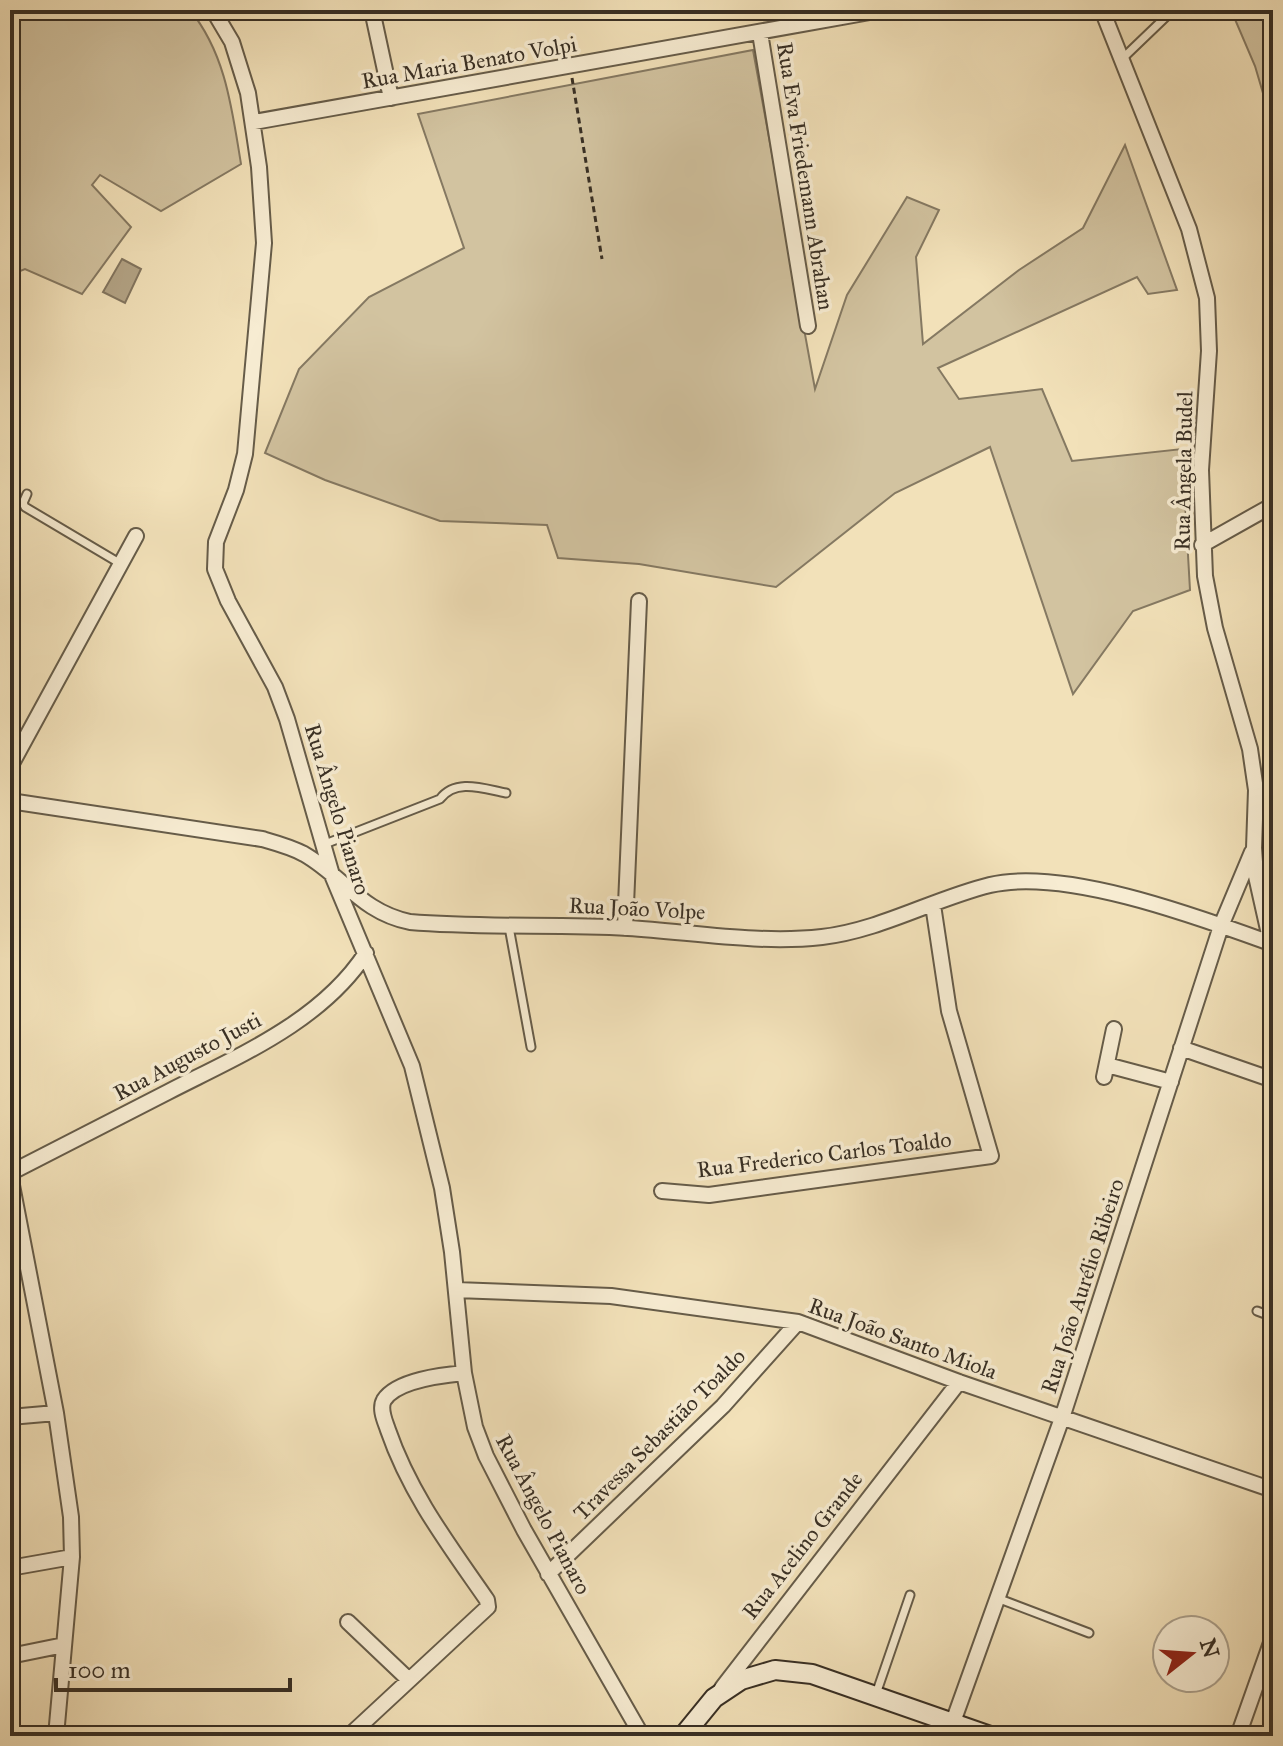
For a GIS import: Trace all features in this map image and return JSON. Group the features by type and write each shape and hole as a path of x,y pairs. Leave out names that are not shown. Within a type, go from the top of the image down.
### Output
{"street":[{"name":"Rua Ângelo Pianaro","path":"213,10 232,42 242,68 254,122 263,206 262,276 245,454 236,490 216,542 215,569 228,601 275,687 332,875 403,1040 421,1096 442,1188 464,1373 475,1427 486,1456 548,1574 642,1736"},
{"path":"372,10 391,98"},
{"name":"Rua Maria Benato Volpi","path":"254,122 881,10"},
{"name":"Rua Ângela Budel","path":"1102,10 1189,229 1207,298 1209,326 1201,470 1202,545 1210,604 1252,760 1256,790 1254,848 1260,899 1272,944"},
{"name":"Rua Eva Friedemann Abrahan","path":"760,33 808,326"},
{"path":"1202,545 1273,505"},
{"path":"10,767 136,536"},
{"path":"625,928 639,601"},
{"name":"Rua João Volpe","path":"10,801 262,839 302,853 364,904 393,919 429,924 625,928 760,938 822,937 869,927 994,884 1039,882 1118,895 1272,944"},
{"name":"Rua João Aurélio Ribeiro","path":"950,1729 1062,1418 1221,926 1254,848"},
{"name":"Rua Frederico Carlos Toaldo","path":"662,1191 709,1195 991,1156 949,1011 933,905"},
{"name":"Rua Augusto Justi","path":"10,1174 270,1038 343,984 366,953"},
{"path":"1114,1029 1105,1071 1171,1082"},
{"path":"1181,1048 1273,1080"},
{"path":"10,1174 56,1413 71,1517 72,1557 56,1736"},
{"name":"Rua João Santo Miola","path":"456,1290 611,1296 798,1322 959,1382 1273,1490"},
{"name":"Travessa Sebastião Toaldo","path":"548,1574 723,1406 798,1322"},
{"path":"349,1736 488,1607 487,1600 416,1496 393,1444 382,1406 393,1392 412,1383 430,1377 464,1373"},
{"name":"Rua Acelino Grande","path":"683,1736 959,1382"},
{"path":"10,1417 56,1413"},
{"path":"10,1568 72,1557"},
{"path":"348,1622 409,1680"},
{"path":"1238,1736 1273,1637"},
{"path":"10,1656 64,1645"},
{"path":"714,1698 741,1680 775,1670 812,1674 875,1696 950,1729 990,1736"}],"lane":[{"path":"1122,58 1173,10"},
{"path":"27,494 23,503 25,507 121,564"},
{"path":"325,844 440,799 458,786 506,793"},
{"path":"509,925 531,1047"},
{"path":"1257,1311 1273,1317"},
{"path":"875,1696 910,1595"},
{"path":"997,1598 1089,1633"}],"path":[{"path":"570,66 602,259"}],"shaded area":[{"path":"10,10 190,10 212,45 226,83 241,164 161,211 100,175 92,185 131,227 82,294 25,269 10,275"},
{"path":"1231,10 1273,10 1273,127 1255,66"},
{"path":"753,50 815,389 847,295 907,197 939,210 916,257 923,344 1019,270 1083,228 1125,145 1177,290 1148,294 1137,277 938,368 959,399 1042,389 1072,461 1182,449 1190,590 1133,611 1073,694 990,447 895,493 776,587 639,564 558,558 547,525 440,521 325,480 265,453 299,369 369,297 464,248 418,114"},
{"path":"122,259 141,269 125,303 103,292"}]}
